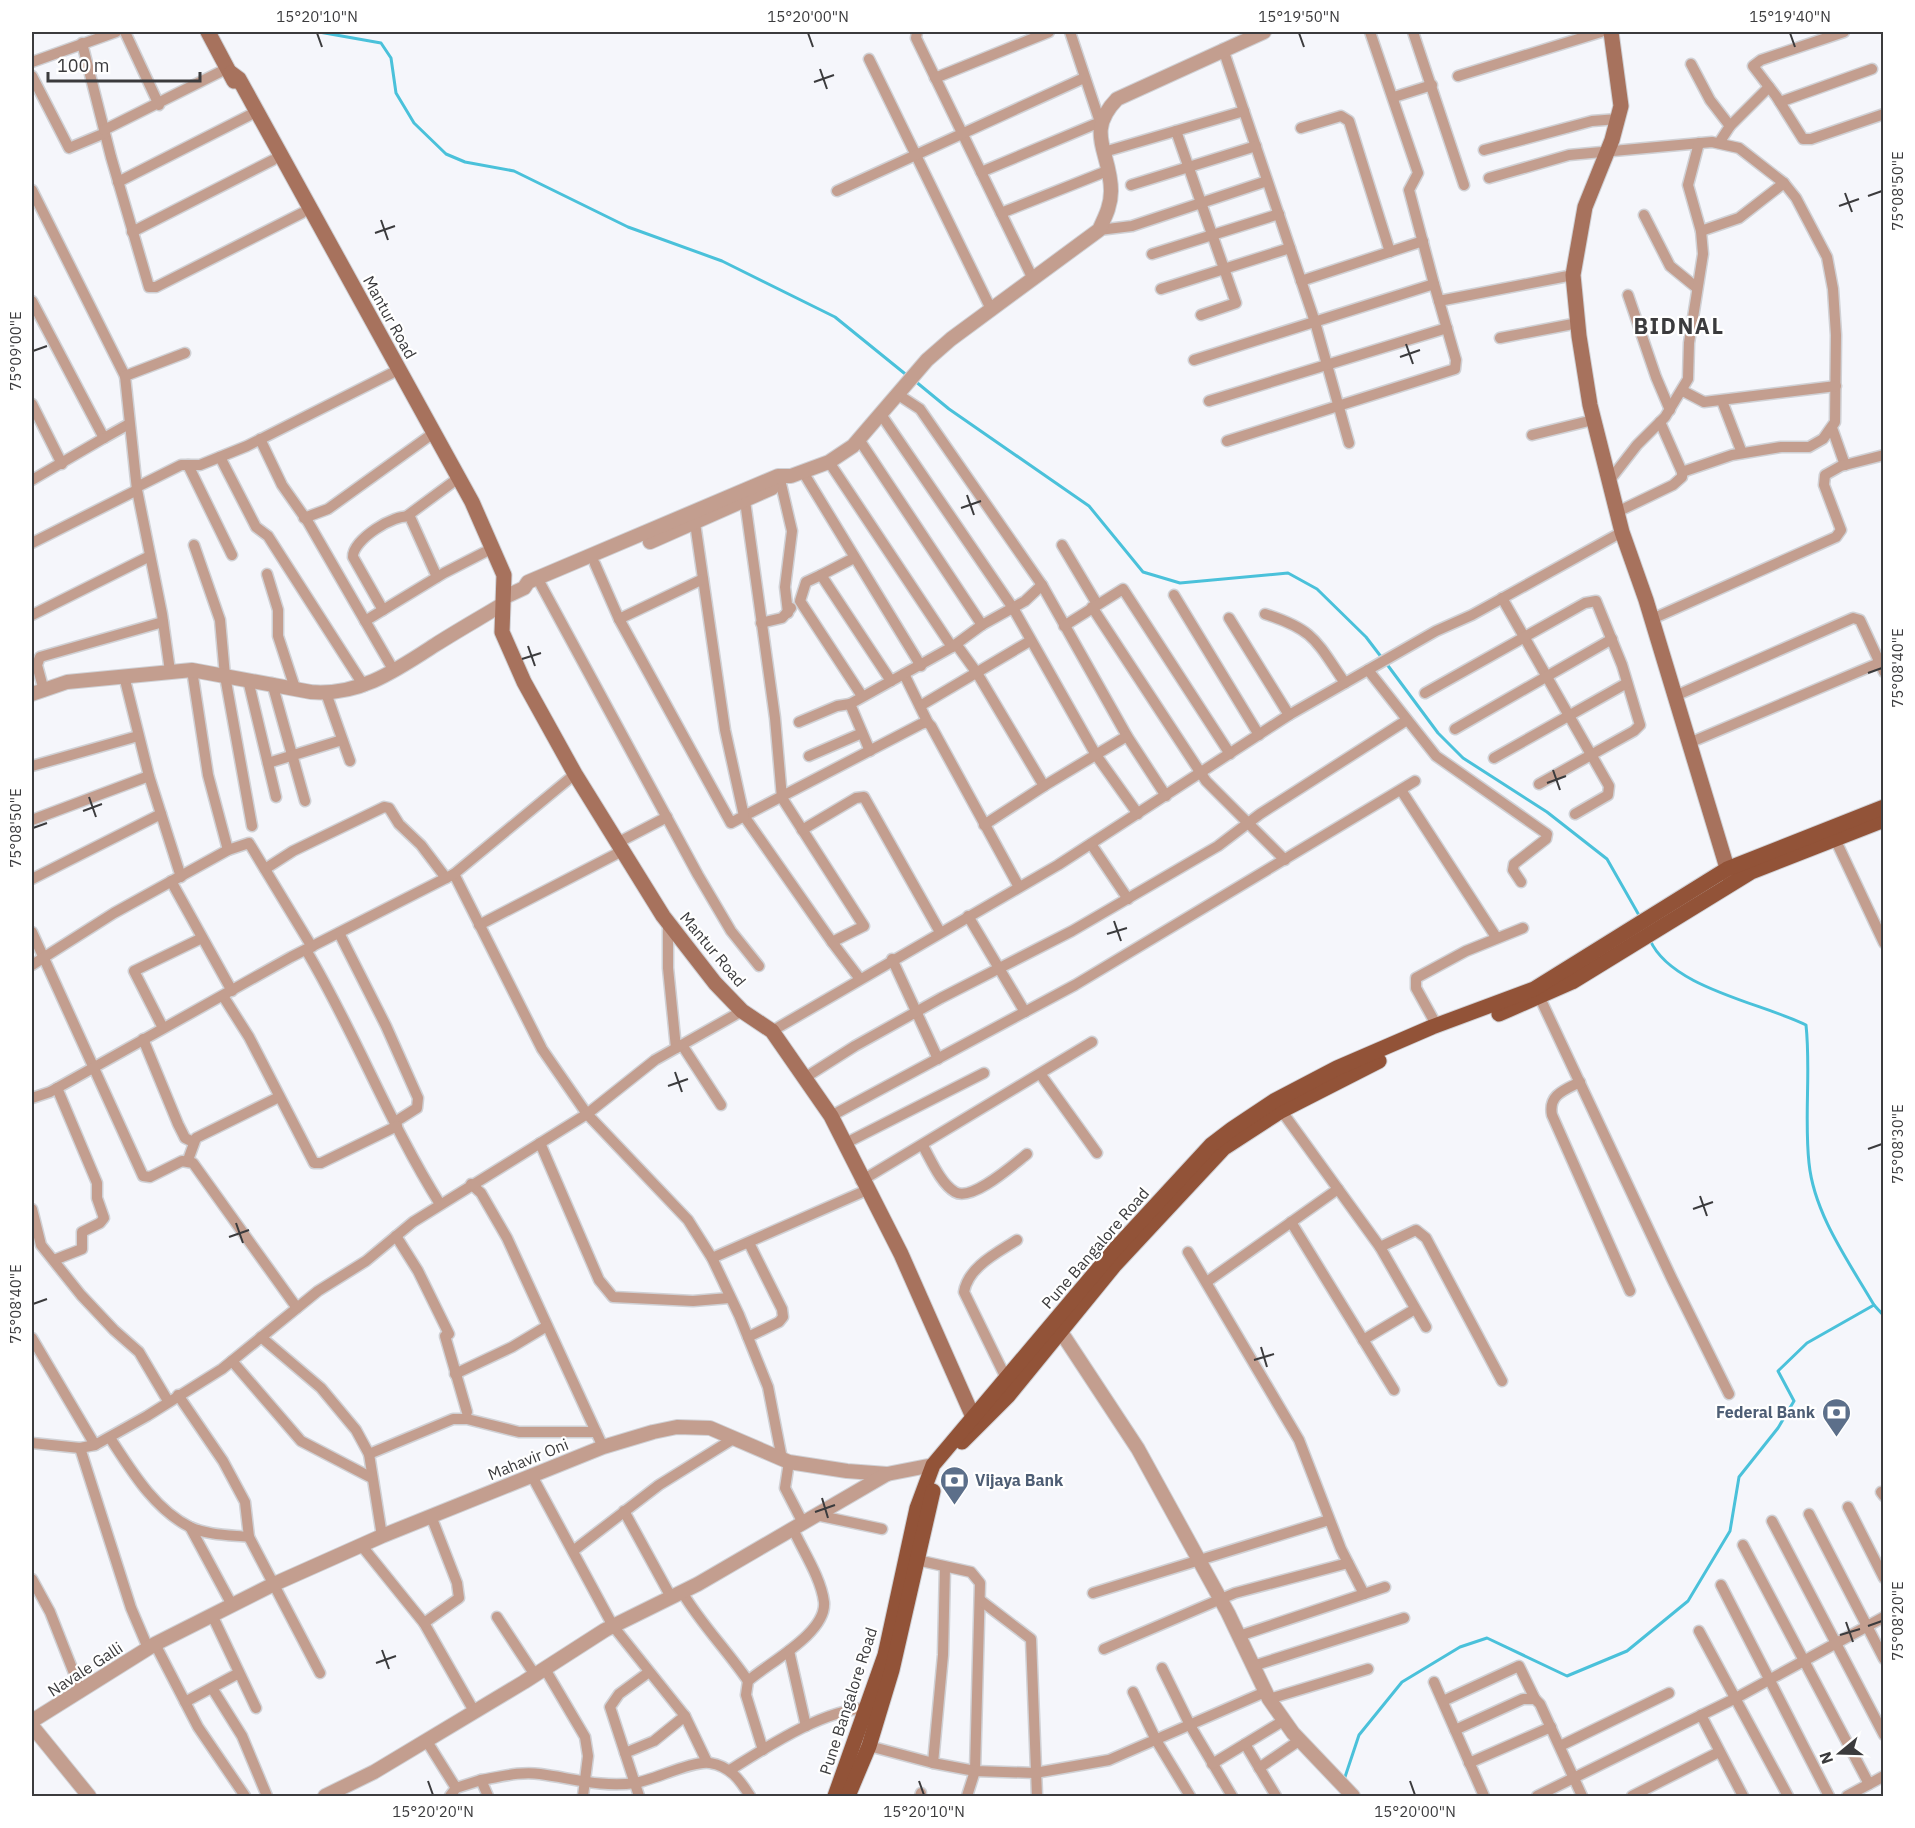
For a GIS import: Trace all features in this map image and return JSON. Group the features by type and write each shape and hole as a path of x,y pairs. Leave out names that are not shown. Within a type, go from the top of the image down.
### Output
{"main road":[{"name":"Mantur Road","path":"207,32 230,70 273,160 453,482 503,596"},
{"path":"1611,32 1621,106 1607,152 1585,207 1573,275 1578,323 1593,420 1622,532 1652,619 1729,876"},
{"name":"Mantur Road","path":"230,70 239,79 458,476 504,575 502,632 524,682 575,774 668,922 715,983 742,1011 772,1031 831,1116 900,1254 973,1417"},
{"path":"1662,919 1729,876 1884,807"},
{"path":"1729,876 1884,820"},
{"name":"Pune Bangalore Road","path":"1374,1057 1461,1022 1534,989 1621,935 1662,919"},
{"name":"Pune Bangalore Road","path":"835,1797 885,1655 917,1534 945,1463 1008,1396 1057,1328 1211,1145 1278,1106 1437,1026 1461,1022 1540,998 1635,944 1662,919"},
{"name":"Pune Bangalore Road","path":"848,1797 869,1746 892,1670 917,1560 917,1508 933,1465 1006,1378 1057,1328"}],"street":[{"path":"32,62 116,32"},
{"path":"125,32 159,105"},
{"path":"917,32 916,38 1033,279"},
{"path":"935,78 1049,32"},
{"path":"163,622 40,657 38,692 67,682 192,670 326,693 364,686 394,671 503,596 524,588 541,585 595,564 745,501 792,477 829,462 860,441 880,413 927,360 991,309 1099,230 1110,208 1111,188 1100,122 1070,32"},
{"path":"981,172 1100,122 1106,110 1117,99 1264,32"},
{"path":"1227,441 1455,369 1456,360 1409,190 1418,173 1370,32"},
{"path":"1413,32 1464,185"},
{"path":"1458,76 1601,32"},
{"path":"1844,32 1754,64 1754,69 1780,102 1800,135 1806,140 1884,114"},
{"path":"82,43 147,284 153,288 302,213"},
{"path":"1223,49 1315,322 1349,443"},
{"path":"869,59 991,309"},
{"path":"1691,64 1710,100 1730,126"},
{"path":"1780,102 1872,69"},
{"path":"32,76 69,148 230,70"},
{"path":"837,191 1084,78"},
{"path":"1394,97 1432,86"},
{"path":"1719,143 1730,126 1769,87"},
{"path":"1104,152 1244,111"},
{"path":"118,182 250,115"},
{"path":"1301,128 1341,116 1349,121 1390,252"},
{"path":"1484,150 1592,121 1618,119"},
{"path":"1176,131 1236,303 1201,315"},
{"path":"1609,481 1670,410 1688,379 1689,343 1703,254 1701,231 1688,185 1699,143"},
{"path":"1489,178 1554,158 1699,143 1719,143 1739,148 1784,183 1809,218 1827,257 1833,289 1835,422 1823,439 1809,447 1781,447 1742,453 1682,472"},
{"path":"1131,185 1256,146"},
{"path":"132,232 273,160"},
{"path":"1001,213 1107,171"},
{"path":"1099,230 1132,226 1267,181"},
{"path":"1701,231 1739,218 1784,183"},
{"path":"32,190 125,376 137,489 163,622 170,672"},
{"path":"1152,254 1279,214"},
{"path":"1644,215 1670,266 1697,288"},
{"path":"1301,281 1423,241"},
{"path":"1161,289 1290,248"},
{"path":"1439,301 1573,275"},
{"path":"1194,360 1434,284"},
{"path":"1628,295 1656,377 1670,410"},
{"path":"32,301 104,438"},
{"path":"1500,338 1578,323"},
{"path":"1209,401 1447,328"},
{"path":"125,376 185,352"},
{"path":"32,543 181,465 200,465 260,440 392,374"},
{"path":"1683,391 1699,401 1722,401 1836,386"},
{"path":"898,392 921,409 1042,585 1127,736 1166,796"},
{"path":"1722,401 1742,453"},
{"path":"32,404 62,464"},
{"path":"880,413 1013,608 1096,755 1138,814"},
{"path":"1532,435 1593,420"},
{"path":"1617,513 1679,482 1682,472 1660,422"},
{"path":"32,480 129,424"},
{"path":"1832,428 1845,465"},
{"path":"304,518 328,508 428,437"},
{"path":"260,440 286,491 394,671"},
{"path":"860,441 982,626"},
{"path":"1652,619 1836,537 1841,530 1840,524 1823,479 1832,470 1884,455"},
{"path":"220,457 256,526 268,536 364,686"},
{"path":"829,462 954,646 976,673 1044,786"},
{"path":"188,465 232,555"},
{"path":"524,588 528,582 778,476 792,477 854,558 921,666"},
{"path":"788,613 786,587 792,531 792,477"},
{"path":"383,610 355,561 353,552 361,540 396,519 407,516 453,482"},
{"path":"745,501 775,718 782,798 864,926 832,942"},
{"path":"407,516 412,520 437,577"},
{"path":"694,523 725,729 744,816 860,979"},
{"path":"772,1031 1091,844 1289,715 1372,667 1622,532"},
{"path":"194,544 220,620 225,676 252,826"},
{"path":"1062,545 1094,605 1201,774 1285,860"},
{"path":"364,621 437,577 485,552"},
{"path":"32,615 150,556"},
{"path":"761,623 783,618 800,602 806,582 854,558"},
{"path":"595,564 619,619 731,823 928,723"},
{"path":"267,574 278,610 278,636 295,688"},
{"path":"821,575 891,681"},
{"path":"619,619 703,579"},
{"path":"541,585 731,932 759,966"},
{"path":"799,722 837,706 850,704 921,666 1025,601 1042,585"},
{"path":"1064,626 1120,589 1126,591 1230,754"},
{"path":"1174,595 1259,735"},
{"path":"1503,598 1610,791 1604,798 1575,814"},
{"path":"1425,693 1594,600 1598,604 1612,639 1640,725 1634,731 1539,784"},
{"path":"800,602 862,696"},
{"path":"1265,614 1289,622 1312,636 1345,683"},
{"path":"1229,618 1289,715"},
{"path":"1675,696 1853,618 1860,621 1881,667 1689,743"},
{"path":"1455,729 1545,675 1612,639"},
{"path":"920,706 1030,641"},
{"path":"1372,667 1407,720 1436,756 1547,834 1546,839 1514,864 1513,870 1521,882"},
{"path":"192,670 208,774 228,850"},
{"path":"904,674 928,723 1019,887"},
{"path":"124,676 176,879 249,1037 312,1160 318,1164 396,1124 417,1108 418,1098 386,1026 339,933"},
{"path":"248,680 276,797"},
{"path":"1494,758 1627,682"},
{"path":"272,683 305,801"},
{"path":"326,693 350,761"},
{"path":"850,704 870,751"},
{"path":"806,1077 855,1046 1128,899 1218,846 1248,823 1407,720"},
{"path":"809,756 862,733"},
{"path":"32,766 138,736"},
{"path":"984,825 1127,736"},
{"path":"268,763 342,740"},
{"path":"32,1098 57,1088 309,948 450,876 575,774"},
{"path":"32,820 149,776"},
{"path":"831,1116 1075,985 1415,781"},
{"path":"1401,790 1496,938"},
{"path":"802,830 856,798 864,797 940,932"},
{"path":"265,869 292,851 384,807 389,808 399,824 450,876 479,925 542,1049 587,1114 688,1220 712,1258 768,1387 785,1460 785,1488 824,1603 823,1614 817,1625 789,1651 748,1681"},
{"path":"32,879 161,814"},
{"path":"479,925 622,846 667,817"},
{"path":"1835,839 1884,943"},
{"path":"32,965 114,913 228,850 249,843 309,948 418,1169 440,1204"},
{"path":"1091,844 1128,899"},
{"path":"968,916 1025,1012"},
{"path":"668,922 668,968 679,1047 721,1105"},
{"path":"1437,1026 1416,987 1416,978 1496,938 1523,928"},
{"path":"32,932 95,1066 143,1176 150,1177 188,1160"},
{"path":"163,1028 134,971 202,938"},
{"path":"892,959 938,1059"},
{"path":"1540,998 1672,1279 1729,1394"},
{"path":"32,1443 80,1448 95,1445 110,1438 232,1361 318,1291 366,1262 396,1236 440,1204 587,1114 655,1060 742,1011"},
{"path":"143,1039 178,1124 186,1138 193,1142"},
{"path":"712,1258 749,1243 864,1185 922,1146 1092,1042"},
{"path":"844,1144 984,1073"},
{"path":"1041,1075 1097,1153"},
{"path":"1580,1082 1553,1098 1550,1106 1552,1115 1630,1291"},
{"path":"54,1260 82,1249 82,1232 100,1223 104,1218 97,1198 97,1183 57,1088"},
{"path":"188,1160 193,1142 279,1097"},
{"path":"1278,1106 1380,1247 1426,1328"},
{"path":"540,1143 600,1280 613,1297 693,1301 729,1298"},
{"path":"922,1146 949,1186 956,1193 965,1194 990,1182 1027,1154"},
{"path":"188,1160 193,1163 297,1308"},
{"path":"471,1184 482,1192 507,1238 603,1448"},
{"path":"1208,1281 1338,1189"},
{"path":"32,1209 36,1242 54,1260 81,1295 114,1330 139,1352 168,1401"},
{"path":"1291,1222 1394,1390"},
{"path":"1380,1247 1416,1230 1426,1238 1502,1381"},
{"path":"396,1236 418,1271 447,1335 455,1374 467,1412"},
{"path":"1006,1378 964,1292 968,1278 975,1270 1017,1240"},
{"path":"748,1337 779,1322 783,1317 782,1309 749,1243"},
{"path":"1188,1252 1208,1281 1299,1440 1329,1520 1364,1594"},
{"path":"1363,1340 1415,1309"},
{"path":"455,1374 512,1347 547,1326"},
{"path":"1057,1328 1138,1449 1239,1636 1267,1695 1283,1721 1353,1797"},
{"path":"261,1337 321,1388 356,1431 369,1454 382,1536"},
{"path":"32,1338 95,1445"},
{"path":"232,1361 283,1423 301,1441 372,1478"},
{"path":"178,1395 223,1461 244,1502 249,1537 272,1585 320,1673"},
{"path":"369,1454 453,1419 467,1419 519,1432 596,1432"},
{"name":"Mahavir Oni","path":"152,1646 272,1585 382,1536 603,1448 653,1432 676,1427 710,1428 785,1460 887,1474 933,1465"},
{"path":"110,1438 141,1485 190,1527 249,1537"},
{"path":"573,1551 659,1485 733,1439"},
{"path":"80,1448 131,1608 214,1752 245,1797"},
{"path":"325,1797 374,1772 613,1626 677,1594 887,1474"},
{"path":"532,1476 613,1626 685,1716 707,1762"},
{"path":"1848,1507 1884,1578"},
{"path":"624,1511 677,1594 731,1655 748,1681 746,1695 764,1750"},
{"path":"1809,1514 1884,1659"},
{"path":"816,1515 882,1529"},
{"path":"424,1623 459,1598 457,1583 431,1516"},
{"path":"1093,1593 1329,1520"},
{"path":"1772,1521 1884,1735"},
{"path":"190,1527 232,1605"},
{"path":"361,1545 424,1623 474,1711"},
{"path":"1743,1545 1869,1784"},
{"path":"917,1560 971,1572 977,1576 980,1583 975,1771 969,1792 978,1797"},
{"path":"1104,1649 1219,1599 1348,1563"},
{"path":"933,1763 943,1655 945,1567"},
{"path":"32,1579 50,1612 81,1691"},
{"path":"1721,1585 1829,1797"},
{"path":"1239,1636 1385,1587"},
{"path":"980,1599 1031,1639 1037,1797"},
{"path":"212,1615 256,1708"},
{"path":"497,1617 540,1672 585,1737 588,1756 583,1797"},
{"path":"1537,1797 1736,1698 1884,1617"},
{"path":"1253,1666 1404,1618"},
{"path":"1699,1631 1788,1797"},
{"name":"Navale Galli","path":"32,1722 152,1646"},
{"path":"789,1651 797,1675 806,1726"},
{"path":"1443,1701 1520,1666 1560,1746 1582,1797"},
{"path":"1162,1668 1191,1726 1232,1797"},
{"path":"869,1746 933,1763 975,1771 1035,1773 1109,1760 1267,1695 1368,1669"},
{"path":"639,1797 610,1707 619,1694 649,1672"},
{"path":"185,1702 239,1673"},
{"path":"1434,1682 1484,1797"},
{"path":"212,1688 242,1736 267,1797"},
{"path":"1133,1692 1156,1740 1190,1797"},
{"path":"1560,1746 1669,1693"},
{"path":"1455,1730 1523,1699 1535,1699"},
{"path":"729,1770 806,1726 858,1708 867,1708"},
{"path":"1701,1715 1743,1797"},
{"path":"625,1753 654,1741 685,1716"},
{"path":"1212,1764 1283,1721"},
{"path":"32,1726 89,1797"},
{"path":"1469,1763 1551,1727"},
{"path":"426,1740 453,1792 481,1780 520,1773 540,1774 584,1783 634,1783 707,1762 729,1770 741,1780 750,1797"},
{"path":"1259,1768 1300,1740"},
{"path":"1245,1744 1276,1797"},
{"path":"1632,1797 1719,1752"},
{"path":"1847,1797 1884,1776"},
{"path":"481,1780 488,1797"}],"waterway":[{"path":"319,32 381,43 391,58 396,93 414,123 446,154 465,162 514,171 628,227 722,261 835,317 909,377"},
{"path":"915,381 949,409 1089,506 1143,572 1180,583 1288,573 1317,589 1366,637 1382,658"},
{"path":"1386,663 1438,733 1463,758 1547,812 1607,859 1640,917"},
{"path":"1650,940 1661,957 1697,982 1806,1025 1807,1128 1812,1182 1834,1237 1874,1305"},
{"path":"1344,1780 1359,1735 1402,1682 1460,1647 1487,1638 1567,1676 1627,1651 1688,1601 1730,1531 1739,1477 1778,1428 1794,1401 1778,1371 1807,1343 1874,1305 1884,1316"}],"place":[{"name":"Federal Bank","path":"1836,1438"},
{"name":"Vijaya Bank","path":"954,1506"}],"district":[{"name":"BIDNAL","path":"1679,325"}]}
